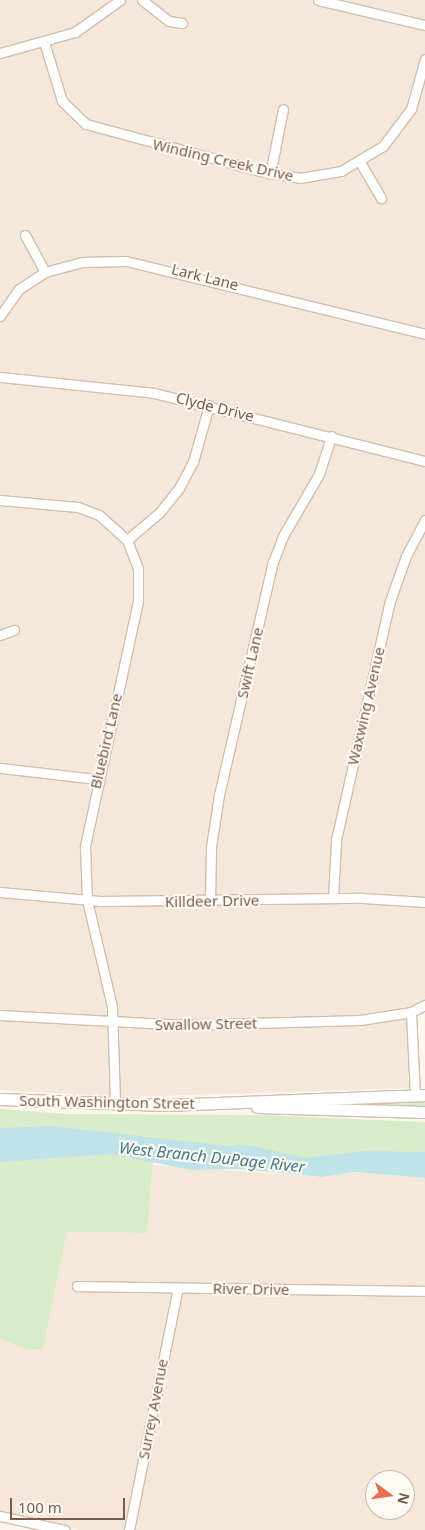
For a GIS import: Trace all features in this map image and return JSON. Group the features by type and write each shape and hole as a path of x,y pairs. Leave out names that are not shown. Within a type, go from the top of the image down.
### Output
{"main road":[{"name":"South Washington Street","path":"0,1099 115,1105 214,1104 420,1095"},
{"name":"South Washington Street","path":"214,1104 425,1112"}],"street":[{"path":"0,53 44,42 86,26 120,0"},
{"path":"142,0 169,21 182,23"},
{"path":"318,0 425,25"},
{"name":"Winding Creek Drive","path":"44,42 62,101 86,124 270,174 316,176 360,162 383,146 406,118 416,98 425,59"},
{"path":"270,174 283,109"},
{"path":"360,162 381,198"},
{"path":"25,235 45,272"},
{"name":"Lark Lane","path":"0,316 20,289 45,272 92,261 146,263 425,334"},
{"name":"Clyde Drive","path":"0,377 121,387 210,406 425,461"},
{"path":"0,500 78,507 105,519 126,540 159,513 179,488 193,462 210,406"},
{"name":"Swift Lane","path":"210,901 211,847 219,795 273,562 283,536 319,474 331,436"},
{"name":"Waxwing Avenue","path":"333,898 336,840 390,601 406,556 425,520"},
{"name":"Bluebird Lane","path":"115,1105 114,1024 87,900 85,847 97,780 138,601 138,569 126,540"},
{"path":"0,635 14,630"},
{"path":"0,768 97,780"},
{"name":"Killdeer Drive","path":"0,892 87,900 210,901 333,898 425,902"},
{"name":"Swallow Street","path":"0,1015 114,1024 360,1020 411,1012 425,1005"},
{"path":"411,1012 420,1095"},
{"name":"River Drive","path":"77,1286 425,1291"},
{"name":"Surrey Avenue","path":"129,1530 178,1288"},
{"path":"0,1516 63,1530"}],"shaded area":[{"path":"0,0 425,0 425,899 385,894 382,902 425,907 425,1000 407,1009 409,1088 129,1097 0,1090"},
{"path":"153,1165 322,1177 354,1172 425,1178 425,1530 81,1530 0,1511 0,1339 43,1349 67,1232 147,1233"}],"green space":[{"path":"425,1101 425,1106 322,1106 322,1103"},
{"path":"0,1109 67,1114 259,1115 425,1122 425,1162 320,1168 154,1151 147,1233 67,1232 43,1349 27,1349 0,1339"}],"water":[{"name":"West Branch DuPage River","path":"53,1126 226,1146 250,1145 304,1158 364,1151 425,1152 425,1178 354,1172 322,1177 239,1169 191,1170 111,1154 0,1162 0,1128"}]}
